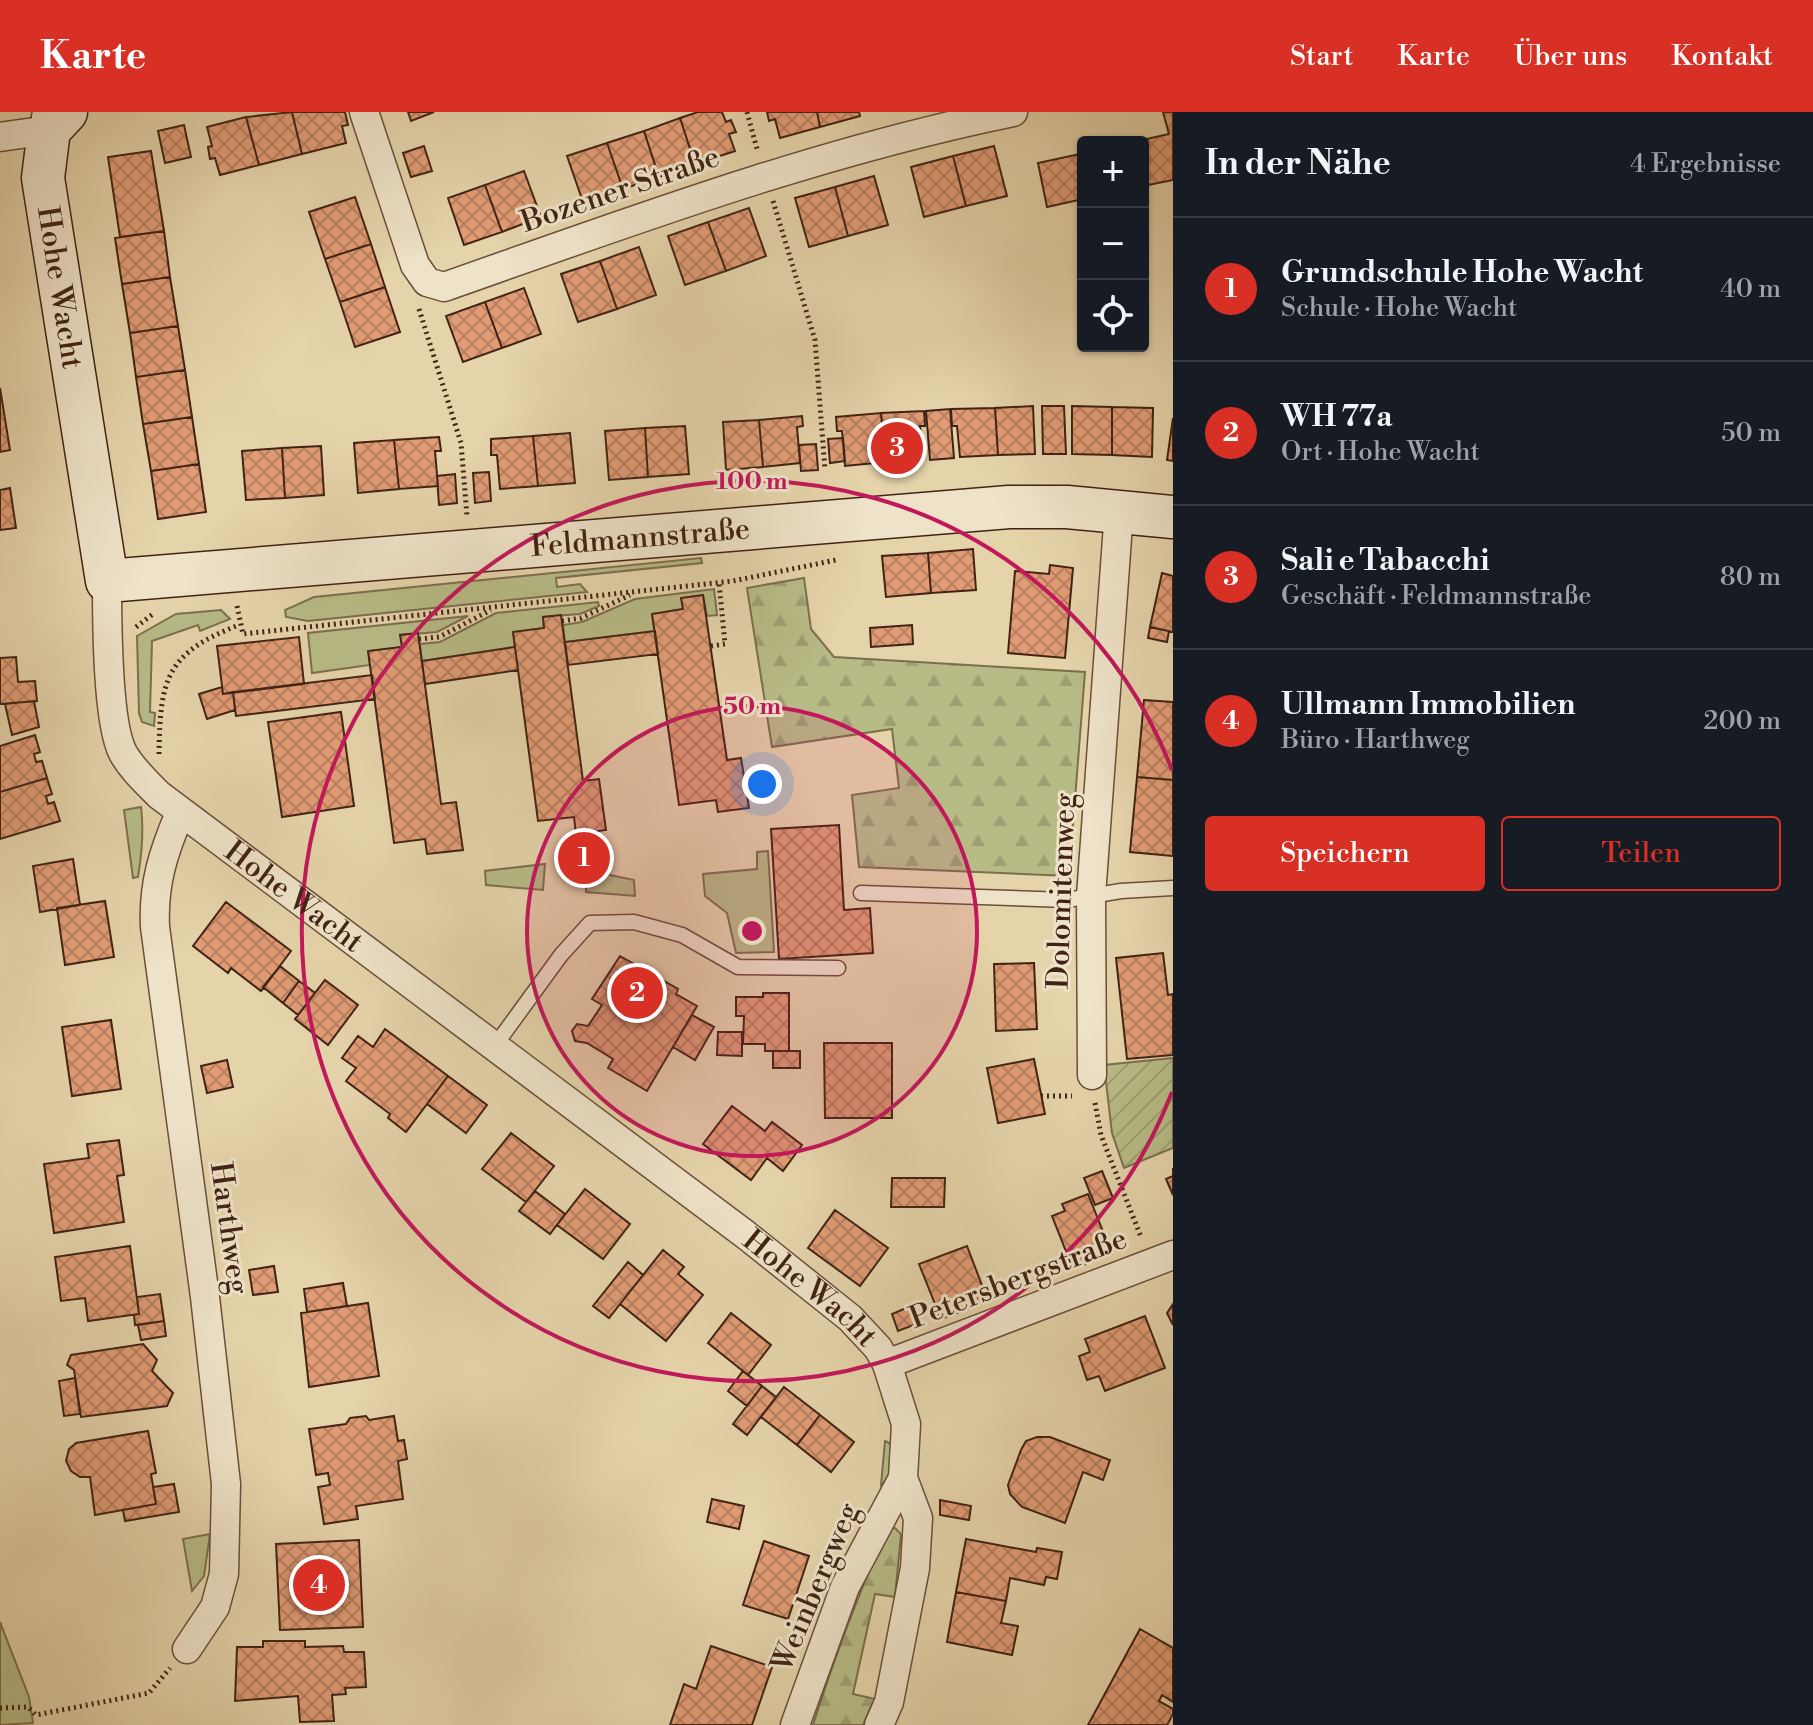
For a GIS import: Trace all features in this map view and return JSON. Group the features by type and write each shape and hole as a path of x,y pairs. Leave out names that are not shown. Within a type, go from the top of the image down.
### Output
{"street":[{"path":"364,112 415,265 427,282"},
{"name":"Bozener Straße","path":"427,282 444,287 765,174 902,135 1013,112"},
{"path":"0,137 53,118"},
{"name":"Hohe Wacht","path":"53,118 43,178 107,581 107,635 121,750 137,774 180,813 820,1293 863,1331 887,1364 906,1424 903,1478"},
{"name":"Feldmannstraße","path":"107,581 1009,507 1119,511 1173,517"},
{"name":"Dolomitenweg","path":"1092,1075 1091,896 1119,511"},
{"name":"Harthweg","path":"180,813 160,859 154,892 155,927 205,1297 226,1484 224,1574 215,1607 187,1649"},
{"name":"Petersbergstraße","path":"887,1364 1162,1260"},
{"path":"879,1725 889,1702 918,1545 918,1518 903,1478"},
{"name":"Weinbergweg","path":"795,1725 845,1587 903,1478"}],"lane":[{"path":"861,893 1067,900 1173,888"},
{"path":"494,1047 561,955 590,923 634,922 682,935 738,967 838,968"}],"path":[{"path":"747,112 765,174"},
{"path":"780,223 815,340 825,470"},
{"path":"427,282 418,312 461,443 466,503"},
{"path":"236,601 243,634 718,583 836,560"},
{"path":"711,646 725,644 718,583"},
{"path":"562,621 581,618 635,593"},
{"path":"419,639 439,637 495,608"},
{"path":"160,730 166,685 186,650 204,638 239,625"},
{"path":"1092,1075 1101,1135 1162,1260"},
{"path":"1041,1096 1072,1096"},
{"path":"0,1708 28,1707 36,1715 149,1693"}],"green space":[{"path":"701,558 702,563 556,578 557,587 580,584 587,592 308,621 286,617 285,610 314,597"},
{"path":"804,578 811,629 834,657 1085,672 1069,876 859,867 852,795 899,788 892,729 772,747 747,588"},
{"path":"714,589 717,615 707,616 703,595 682,598 683,609 652,614 655,631 565,642 563,625 582,622 635,599"},
{"path":"598,602 599,606 580,614 543,617 544,628 513,632 515,647 422,661 420,644 440,642 496,613"},
{"path":"221,610 230,619 200,631 198,625 152,641 150,712 155,713 154,726 142,722 139,713 137,636 176,614"},
{"path":"468,616 437,632 401,635 402,647 369,651 370,665 312,673 308,633"},
{"path":"141,807 141,859 138,877 133,878 124,810"},
{"path":"768,851 774,952 736,953 727,913 705,896 703,874 757,869 757,852"},
{"path":"545,864 543,890 486,885 485,871"},
{"path":"586,870 634,880 635,896 586,892"},
{"path":"1173,1058 1173,1148 1124,1168 1112,1133 1104,1065"},
{"path":"885,1441 891,1444 893,1473 881,1485"},
{"path":"895,1528 901,1534 895,1597 875,1594 853,1694 875,1699 863,1725 813,1725 866,1578 887,1530"},
{"path":"210,1534 204,1576 192,1591 183,1539"},
{"path":"0,1622 29,1697 33,1723 0,1725"}],"building":[{"path":"292,112 345,112 348,125 342,126 346,143 302,154"},
{"path":"292,112 302,154 259,165 246,117"},
{"path":"408,112 434,112 411,121"},
{"path":"698,112 722,112 726,122 731,120 736,132 729,134 735,151 695,164 680,118"},
{"path":"767,112 817,112 820,127 780,138 775,119 769,121"},
{"path":"817,112 859,112 860,116 820,127"},
{"path":"1163,112 1173,112 1173,180 1149,185 1149,138 1169,134"},
{"path":"246,117 259,165 220,175 215,158 210,159 208,147 212,146 207,127"},
{"path":"680,118 695,164 659,177 644,131"},
{"path":"184,125 191,157 165,163 158,131"},
{"path":"644,131 659,177 623,189 607,143"},
{"path":"607,143 623,189 583,202 567,156"},
{"path":"424,146 432,171 411,177 403,153"},
{"path":"994,146 1007,196 966,206 953,156"},
{"path":"151,151 164,231 120,237 108,157"},
{"path":"1077,155 1077,200 1047,207 1038,163"},
{"path":"953,156 966,206 924,217 911,167"},
{"path":"524,171 541,217 502,232 485,185"},
{"path":"874,176 888,225 848,236 835,187"},
{"path":"485,185 502,232 464,245 448,198"},
{"path":"835,187 848,236 809,247 795,198"},
{"path":"355,197 371,244 325,259 309,212"},
{"path":"749,208 766,256 726,271 708,222"},
{"path":"708,222 726,271 685,285 668,236"},
{"path":"164,231 170,277 122,284 115,238"},
{"path":"371,244 385,287 340,302 325,259"},
{"path":"639,247 656,295 617,309 600,261"},
{"path":"600,261 617,309 578,322 561,274"},
{"path":"170,277 178,326 130,333 122,284"},
{"path":"385,287 400,332 355,347 340,302"},
{"path":"524,288 541,334 502,348 485,302"},
{"path":"485,302 502,348 463,362 446,316"},
{"path":"178,326 185,370 136,377 130,333"},
{"path":"185,370 192,417 143,424 136,377"},
{"path":"0,388 10,450 0,452"},
{"path":"1033,406 1035,454 998,455 995,408"},
{"path":"1042,406 1064,406 1066,454 1043,454"},
{"path":"1072,406 1112,407 1112,455 1072,454"},
{"path":"1112,407 1153,408 1152,457 1112,455"},
{"path":"995,408 998,455 960,457 957,426 952,426 951,409"},
{"path":"950,409 954,458 930,460 926,411"},
{"path":"924,411 925,426 920,426 923,460 885,462 881,413"},
{"path":"881,413 885,462 845,466 842,431 837,431 836,417"},
{"path":"802,416 803,426 797,427 800,463 763,467 759,420"},
{"path":"192,417 199,464 151,471 143,424"},
{"path":"1173,418 1173,461 1167,460"},
{"path":"759,420 763,467 726,470 723,422"},
{"path":"685,426 689,474 648,477 645,428"},
{"path":"645,428 648,477 609,480 605,431"},
{"path":"570,433 575,483 538,486 533,436"},
{"path":"533,436 538,486 500,489 497,455 491,455 491,439"},
{"path":"439,437 441,451 435,451 438,486 399,489 394,440"},
{"path":"843,438 845,461 830,463 828,439"},
{"path":"394,440 399,489 358,493 354,443"},
{"path":"816,444 818,470 801,471 799,445"},
{"path":"321,446 324,495 285,498 282,448"},
{"path":"282,448 285,498 246,500 242,451"},
{"path":"199,464 206,512 158,519 151,471"},
{"path":"489,472 491,501 475,503 473,473"},
{"path":"455,474 457,503 439,505 437,476"},
{"path":"10,488 16,528 0,530 0,490"},
{"path":"973,549 976,590 931,593 928,553"},
{"path":"928,553 931,593 886,597 882,556"},
{"path":"1050,565 1073,568 1065,658 1008,653 1015,571 1049,574"},
{"path":"1162,573 1173,576 1173,632 1150,627"},
{"path":"703,595 727,760 741,758 749,808 718,812 716,800 679,805 652,614 683,609 681,598"},
{"path":"561,615 583,781 599,779 606,830 576,834 574,817 538,821 513,632 544,628 543,617"},
{"path":"912,625 913,644 871,647 870,628"},
{"path":"1150,627 1169,631 1167,642 1148,638"},
{"path":"655,631 658,654 568,665 565,642"},
{"path":"418,633 441,804 456,802 463,850 427,854 425,839 394,843 368,651 402,647 400,635"},
{"path":"299,637 304,684 223,694 217,646"},
{"path":"515,647 518,670 425,684 422,661"},
{"path":"16,657 18,682 35,681 37,701 0,704 0,658"},
{"path":"372,675 375,699 236,716 233,692"},
{"path":"222,687 223,694 233,692 235,710 207,719 199,694"},
{"path":"1144,700 1173,702 1173,780 1137,777"},
{"path":"34,701 39,727 12,735 5,704"},
{"path":"341,712 354,806 282,817 268,722"},
{"path":"35,735 40,752 34,754 36,762 42,761 47,778 0,792 0,746"},
{"path":"1137,777 1173,780 1173,856 1130,852"},
{"path":"47,778 52,794 46,796 48,804 54,802 60,821 0,839 0,792"},
{"path":"839,825 844,910 870,908 873,953 779,959 771,829"},
{"path":"73,859 80,905 40,912 33,866"},
{"path":"105,901 114,957 65,965 57,908"},
{"path":"226,902 291,951 261,991 231,968 228,973 193,946"},
{"path":"1163,953 1168,995 1173,994 1173,1055 1127,1059 1116,958"},
{"path":"620,956 678,989 676,994 697,1006 647,1091 608,1068 613,1059 587,1043 575,1041 572,1031 577,1024 588,1026 602,1005 592,999"},
{"path":"1034,963 1037,1029 996,1031 994,964"},
{"path":"280,966 299,981 283,1003 263,987"},
{"path":"325,980 358,1005 328,1045 295,1019"},
{"path":"299,981 315,993 298,1015 283,1003"},
{"path":"763,993 789,993 789,1051 765,1051 765,1044 743,1044 744,1016 736,1016 736,997 763,997"},
{"path":"692,1015 714,1027 695,1060 673,1047"},
{"path":"111,1020 121,1089 72,1096 62,1027"},
{"path":"385,1029 448,1076 406,1132 388,1118 390,1114 346,1081 356,1068 342,1058 358,1036 373,1047"},
{"path":"718,1032 742,1032 742,1056 717,1055"},
{"path":"824,1043 892,1043 892,1118 825,1118"},
{"path":"773,1051 800,1051 800,1068 773,1068"},
{"path":"1034,1059 1045,1114 998,1123 987,1068"},
{"path":"227,1060 233,1087 207,1093 201,1066"},
{"path":"448,1076 487,1105 466,1133 427,1104"},
{"path":"732,1106 765,1131 772,1122 802,1145 783,1171 767,1158 751,1180 703,1144"},
{"path":"511,1133 554,1166 526,1202 482,1169"},
{"path":"119,1140 124,1175 117,1176 124,1222 54,1233 44,1164 89,1158 87,1144"},
{"path":"1102,1171 1113,1198 1095,1205 1084,1178"},
{"path":"1173,1176 1173,1195 1166,1179"},
{"path":"892,1178 945,1178 944,1207 891,1207"},
{"path":"585,1189 630,1224 603,1259 557,1225"},
{"path":"535,1191 565,1214 550,1234 519,1211"},
{"path":"1088,1194 1112,1254 1073,1269 1052,1216 1065,1211 1062,1204"},
{"path":"835,1210 888,1248 860,1286 808,1248"},
{"path":"130,1246 139,1314 88,1321 85,1298 61,1301 55,1257"},
{"path":"967,1246 988,1301 941,1319 919,1264"},
{"path":"663,1250 684,1267 678,1274 703,1295 666,1341 620,1304"},
{"path":"628,1262 643,1275 609,1318 593,1306"},
{"path":"274,1266 278,1292 253,1295 249,1270"},
{"path":"343,1283 347,1306 307,1312 304,1289"},
{"path":"160,1294 164,1321 135,1325 134,1315 139,1314 137,1297"},
{"path":"368,1303 379,1376 309,1387 301,1313"},
{"path":"1173,1304 1173,1325 1167,1313"},
{"path":"906,1308 915,1311 919,1323 898,1331 892,1314"},
{"path":"731,1313 771,1345 748,1375 708,1343"},
{"path":"1145,1316 1165,1368 1105,1391 1099,1376 1087,1380 1079,1356 1090,1352 1085,1339"},
{"path":"164,1321 166,1336 141,1340 138,1325"},
{"path":"143,1344 157,1360 152,1371 173,1393 167,1406 81,1417 74,1370 67,1365 71,1355"},
{"path":"743,1371 762,1386 747,1406 728,1391"},
{"path":"75,1378 80,1414 64,1416 59,1381"},
{"path":"762,1386 776,1397 747,1435 733,1424"},
{"path":"784,1387 820,1415 797,1445 761,1417"},
{"path":"820,1415 854,1442 831,1472 797,1445"},
{"path":"366,1416 369,1420 394,1416 398,1441 404,1440 407,1459 398,1461 403,1499 356,1506 358,1519 324,1524 318,1487 330,1485 328,1473 316,1475 309,1429 346,1424 350,1418"},
{"path":"148,1431 156,1473 151,1474 156,1504 95,1515 90,1477 80,1477 71,1471 66,1461 69,1449 76,1443"},
{"path":"1050,1437 1110,1460 1103,1480 1083,1472 1065,1523 1022,1507 1010,1494 1008,1485 1021,1450 1026,1441"},
{"path":"174,1484 179,1512 125,1521 123,1510 156,1504 153,1487"},
{"path":"712,1499 744,1506 739,1529 707,1522"},
{"path":"940,1500 971,1506 969,1520 940,1515"},
{"path":"966,1539 1036,1552 1037,1548 1062,1552 1057,1579 1046,1577 1044,1585 1010,1578 1006,1601 956,1592"},
{"path":"359,1540 363,1627 280,1630 276,1544"},
{"path":"764,1541 809,1556 788,1619 743,1605"},
{"path":"956,1592 1006,1601 1001,1623 1018,1626 1012,1655 947,1642"},
{"path":"1140,1629 1173,1648 1173,1702 1162,1695 1159,1701 1173,1709 1173,1714 1167,1725 1088,1725"},
{"path":"263,1641 305,1641 305,1647 343,1646 344,1652 364,1652 366,1687 345,1688 346,1694 332,1695 334,1721 300,1722 298,1696 235,1701 237,1647 263,1647"},
{"path":"711,1646 772,1667 752,1725 670,1725 684,1684 696,1689"}],"place":[{"name":"Sali e Tabacchi","path":"897,448"},
{"name":"Grundschule Hohe Wacht","path":"584,858"},
{"name":"WH 77a","path":"637,993"},
{"name":"Ullmann Immobilien","path":"319,1585"}]}
